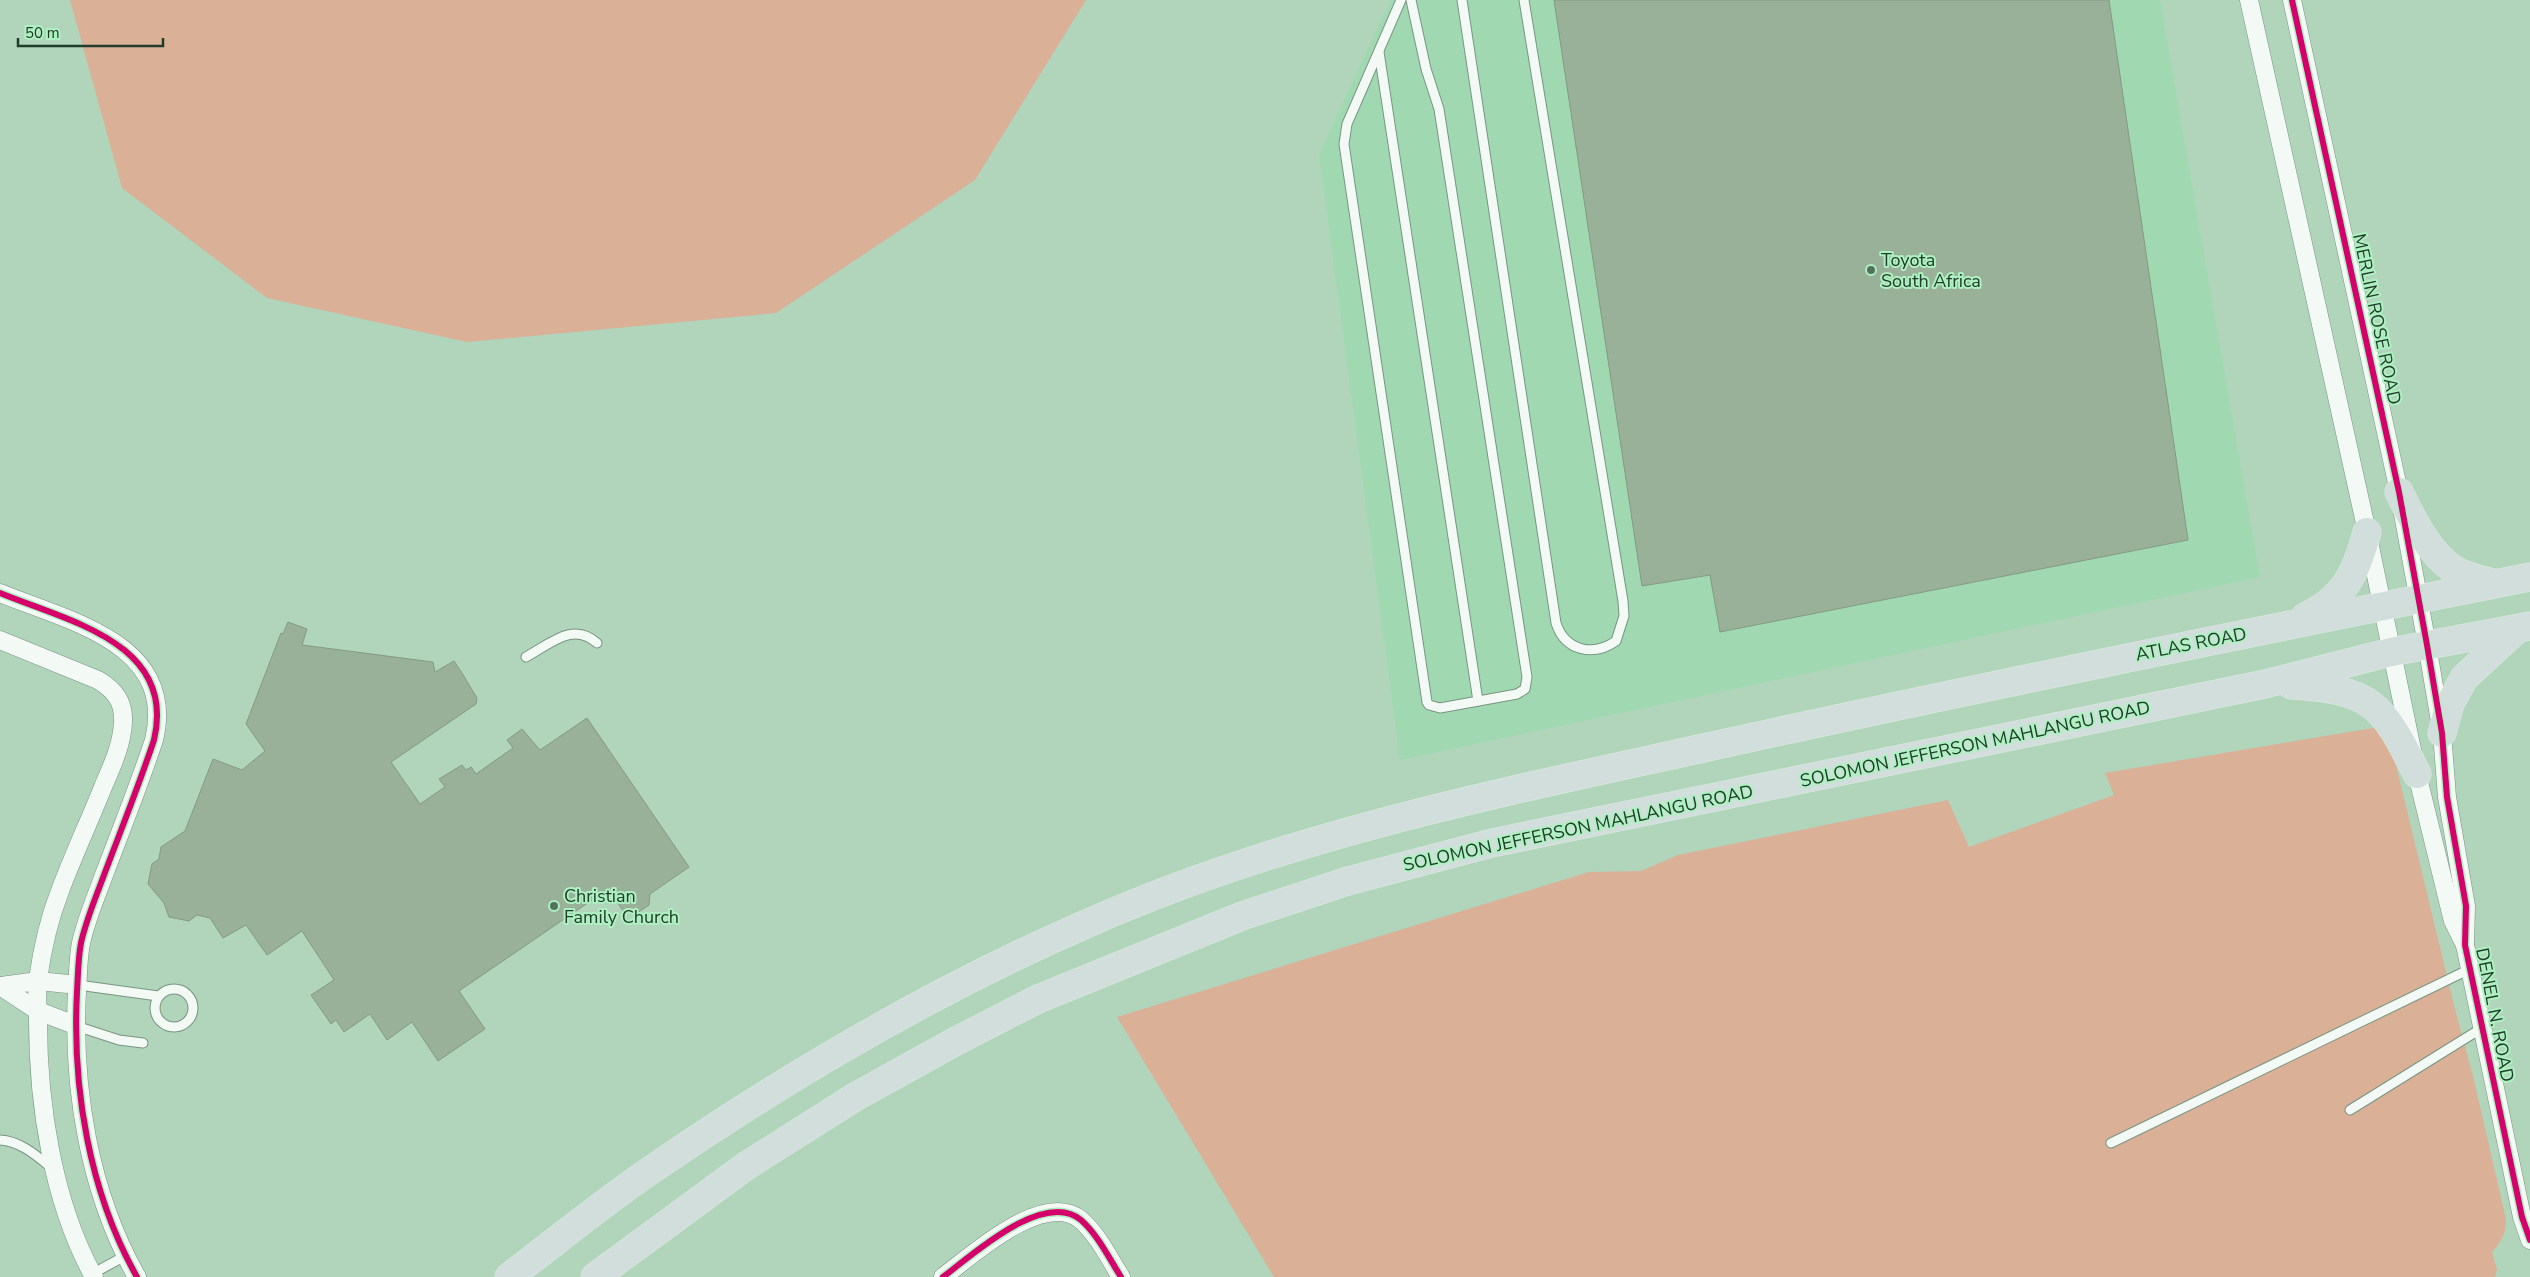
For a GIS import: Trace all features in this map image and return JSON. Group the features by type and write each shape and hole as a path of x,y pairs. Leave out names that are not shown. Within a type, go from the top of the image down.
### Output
{"main road":[{"path":"2399,492 2416,528 2448,565 2468,576 2496,584"},
{"path":"2288,625 2317,611 2342,591 2356,568 2367,532"},
{"path":"2419,600 2530,577"},
{"name":"ATLAS ROAD","path":"509,1277 655,1167 792,1077 954,984 1094,920 1289,848 1452,804 1964,690 2419,600"},
{"path":"2442,732 2450,704 2464,678 2524,628"},
{"name":"SOLOMON JEFFERSON MAHLANGU ROAD","path":"594,1277 746,1166 855,1098 950,1045 1038,999 1242,916 1348,881 1492,843 2265,684 2391,652 2524,628"},
{"path":"2265,684 2331,688 2350,692 2366,701 2388,720 2417,774"}],"street":[{"path":"2249,0 2367,532 2391,652"},
{"name":"MERLIN ROSE ROAD","path":"2292,0 2399,492 2427,645"},
{"path":"0,592 93,631 125,649 148,674 155,696 158,719 154,740 94,901 81,943 75,1025 85,1127 109,1218 125,1256 137,1277"},
{"path":"0,640 98,680 110,687 121,704 122,731 116,756 59,893 38,981 38,1056 44,1117 55,1170 70,1222 91,1276"},
{"name":"DENEL N. ROAD","path":"2427,645 2442,732 2447,797 2466,906 2465,945"},
{"name":"DENEL N. ROAD","path":"2391,652 2417,774 2451,913 2465,945 2522,1217 2530,1240"},
{"path":"0,986 38,981 78,985"},
{"path":"0,986 38,1011 75,1025"},
{"path":"943,1277 1018,1222 1026,1218 1057,1213 1070,1214 1080,1219 1104,1249 1121,1277"}],"lane":[{"path":"1402,0 1347,124 1344,144 1427,702 1433,707 1440,708 1522,692 1528,677 1440,109 1426,69 1411,0"},
{"path":"1462,0 1556,623 1561,636 1568,643 1578,649 1598,650 1616,641 1624,616 1623,601 1524,0"},
{"path":"1379,50 1478,701"},
{"path":"526,656 570,634 578,632 590,636 597,643"},
{"path":"2110,1143 2470,969"},
{"path":"78,985 158,996 169,989 176,988 187,994 193,1006 193,1012 187,1023 175,1028 169,1027 158,1020 154,1009 158,996"},
{"path":"75,1025 119,1040 143,1043"},
{"path":"2350,1110 2482,1028"},
{"path":"0,1140 7,1140 27,1148 55,1170"},
{"path":"91,1276 125,1256"}],"shaded area":[{"path":"70,0 1086,0 975,180 776,313 467,342 267,298 122,188"},
{"path":"1391,0 2160,0 2260,577 1400,760 1319,154"},
{"path":"2379,727 2395,761 2473,1076 2506,1219 2503,1237 2492,1252 2497,1269 2495,1277 1274,1277 1117,1017 1589,872 1641,871 1678,855 1948,800 1969,847 2114,795 2105,773"}],"building":[{"name":"Toyota South Africa","path":"1554,0 2109,0 2188,540 1720,632 1710,575 1642,586"},
{"path":"288,622 307,629 302,645 433,662 435,672 454,661 477,698 476,704 391,762 420,804 445,787 439,779 462,765 466,770 471,767 476,774 513,748 507,740 522,729 540,750 587,718 689,867 650,894 649,905 634,915 630,909 624,912 608,889 459,991 485,1029 438,1061 412,1022 387,1040 370,1014 344,1032 336,1020 331,1024 311,995 334,980 302,931 267,955 246,925 223,938 210,918 197,915 189,921 169,917 164,903 148,884 152,864 159,859 161,847 185,831 213,759 242,770 265,751 246,724 281,633 283,634"}],"cycle path":[{"path":"2292,0 2399,492 2442,733 2447,797 2466,906 2465,945 2522,1217 2530,1240"},
{"path":"0,593 85,626 111,641 133,658 149,680 157,707 154,740 83,934 79,955 77,992 78,1065 87,1139 107,1210 120,1244 137,1277"},
{"path":"943,1277 1009,1229 1028,1219 1048,1213 1066,1213 1081,1220 1103,1247 1121,1277"}],"place":[{"name":"Toyota South Africa","path":"1871,270"},
{"name":"Christian Family Church","path":"554,906"}]}
